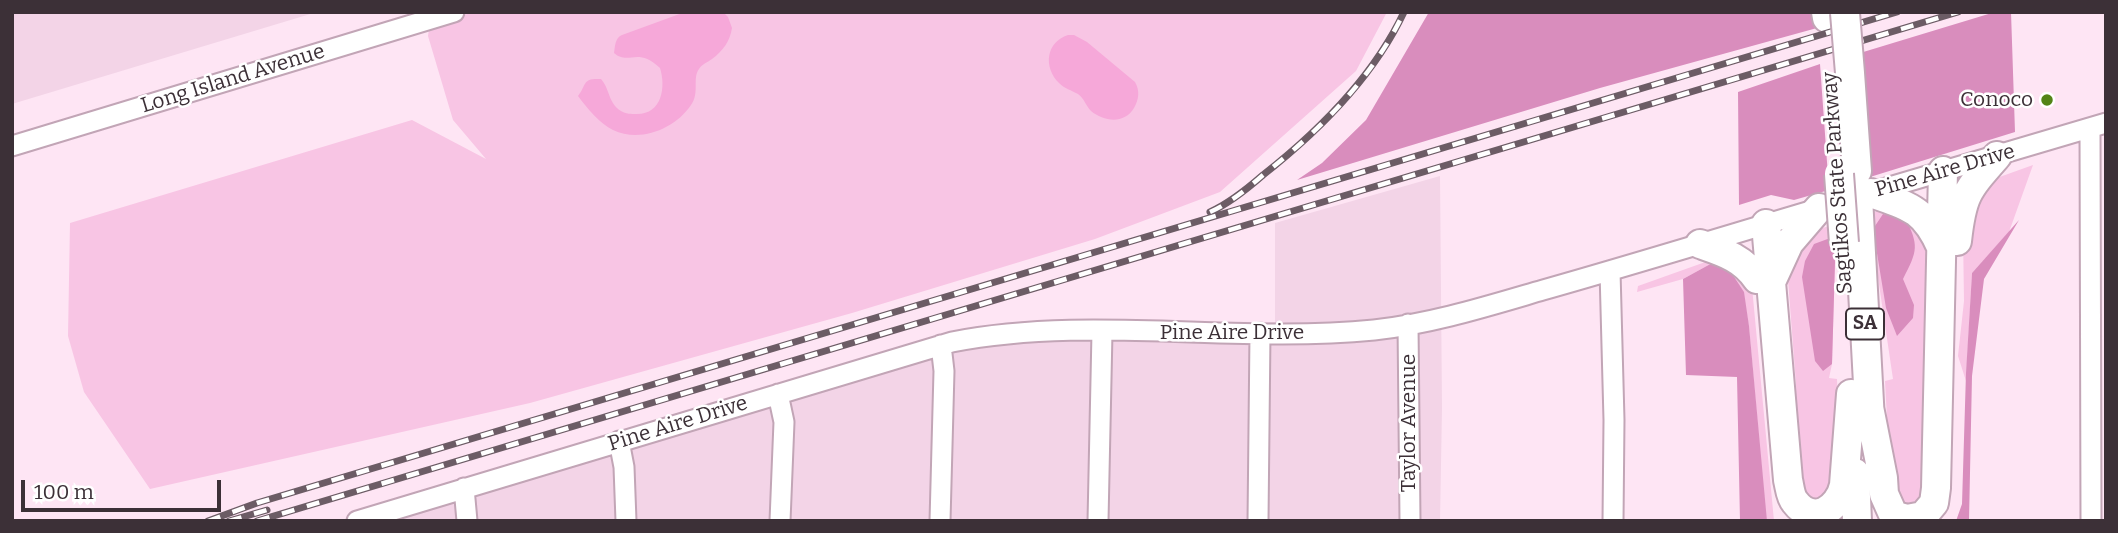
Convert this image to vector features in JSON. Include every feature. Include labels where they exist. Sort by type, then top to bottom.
[{"type":"highway","name":"Sagtikos State Parkway","points":[[1836,14],[1840,75],[1855,179],[1852,243],[1860,400],[1872,521]]},
{"type":"highway","points":[[1860,400],[1883,478],[1888,508],[1901,518],[1923,516],[1934,503],[1936,488],[1948,253],[1964,197],[1997,156]]},
{"type":"highway","points":[[1945,521],[1950,471],[1948,170]]},
{"type":"highway","points":[[1855,179],[1920,214],[1948,253]]},
{"type":"highway","points":[[1781,521],[1776,486],[1764,281],[1789,243],[1819,208]]},
{"type":"highway","points":[[1759,226],[1788,480],[1795,503],[1805,510],[1818,513],[1831,509],[1840,499],[1860,400]]},
{"type":"highway","points":[[1700,244],[1736,258],[1764,281]]},
{"type":"highway","name":"Sagtikos State Parkway","points":[[1857,521],[1860,400]]},
{"type":"street","name":"Long Island Avenue","points":[[12,146],[452,13]]},
{"type":"street","name":"Pine Aire Drive","points":[[357,521],[941,345],[976,337],[1101,332],[1339,333],[1385,329],[1485,306],[1819,208],[1855,179],[1948,170],[2098,126]]},
{"type":"street","points":[[2091,521],[2098,465],[2098,126]]},
{"type":"street","points":[[1610,271],[1614,420],[1613,521]]},
{"type":"street","name":"Taylor Avenue","points":[[1408,324],[1410,521]]},
{"type":"street","points":[[1098,521],[1101,332]]},
{"type":"street","points":[[1258,521],[1260,333]]},
{"type":"street","points":[[940,521],[944,370],[941,345]]},
{"type":"street","points":[[778,394],[784,422],[780,521]]},
{"type":"street","points":[[619,441],[624,467],[625,521]]},
{"type":"street","points":[[464,488],[467,521]]},
{"type":"shaded area","points":[[12,12],[317,12],[12,104]]},
{"type":"shaded area","points":[[474,12],[1387,12],[1356,71],[1220,192],[1095,239],[852,313],[530,403],[150,489],[84,392],[68,336],[70,223],[412,120],[486,159],[453,120],[428,36],[429,29],[440,22]]},
{"type":"shaded area","points":[[685,12],[723,12],[732,28],[723,49],[697,73],[695,96],[691,105],[676,121],[645,134],[623,134],[608,127],[578,96],[586,83],[601,79],[614,104],[623,112],[637,114],[652,109],[662,91],[660,68],[645,58],[619,56],[614,53],[616,42],[622,35]]},
{"type":"shaded area","points":[[1429,12],[1816,12],[1817,28],[1600,88],[1297,180],[1322,163],[1366,120]]},
{"type":"shaded area","points":[[1995,12],[2011,12],[2015,132],[1870,177],[1860,53]]},
{"type":"shaded area","points":[[1068,35],[1087,42],[1135,82],[1137,101],[1125,117],[1114,120],[1096,115],[1080,96],[1064,87],[1054,77],[1049,63],[1051,49],[1061,38]]},
{"type":"shaded area","points":[[1820,64],[1829,190],[1794,200],[1771,195],[1739,205],[1738,92]]},
{"type":"shaded area","points":[[2033,165],[2009,232],[1972,273],[1966,381],[1958,356],[1964,301],[1963,234],[1967,210],[1994,179]]},
{"type":"shaded area","points":[[1440,176],[1440,521],[357,521],[1022,321],[1275,322],[1275,223]]},
{"type":"shaded area","points":[[1878,211],[1904,216],[1933,246],[1930,494],[1918,514],[1891,496],[1885,381],[1893,379],[1876,264],[1873,221],[1832,234],[1835,262],[1832,364],[1829,378],[1837,379],[1841,484],[1819,507],[1797,489],[1796,384],[1787,267],[1816,230]]},
{"type":"shaded area","points":[[1883,214],[1905,217],[1915,248],[1903,279],[1914,305],[1913,318],[1897,336],[1886,308],[1873,229]]},
{"type":"shaded area","points":[[2019,220],[1984,279],[1972,376],[1969,521],[1956,521],[1962,504],[1972,273]]},
{"type":"shaded area","points":[[1833,237],[1835,262],[1832,364],[1823,371],[1815,361],[1802,277],[1805,261],[1814,244]]},
{"type":"shaded area","points":[[1711,260],[1728,263],[1752,287],[1774,521],[1767,521],[1766,518],[1749,327],[1743,291],[1731,272],[1714,262],[1683,279],[1637,292],[1638,286]]},
{"type":"shaded area","points":[[1714,262],[1731,272],[1744,292],[1767,521],[1740,521],[1737,377],[1686,375],[1683,279]]},
{"type":"railway","points":[[1210,212],[1244,190],[1284,158],[1343,102],[1377,59],[1404,12]]},
{"type":"railway","points":[[208,521],[257,503],[1897,12]]},
{"type":"railway","points":[[257,521],[1958,12]]},
{"type":"railway","points":[[229,521],[267,510]]},
{"type":"place","name":"Conoco","points":[[2047,100]]}]
